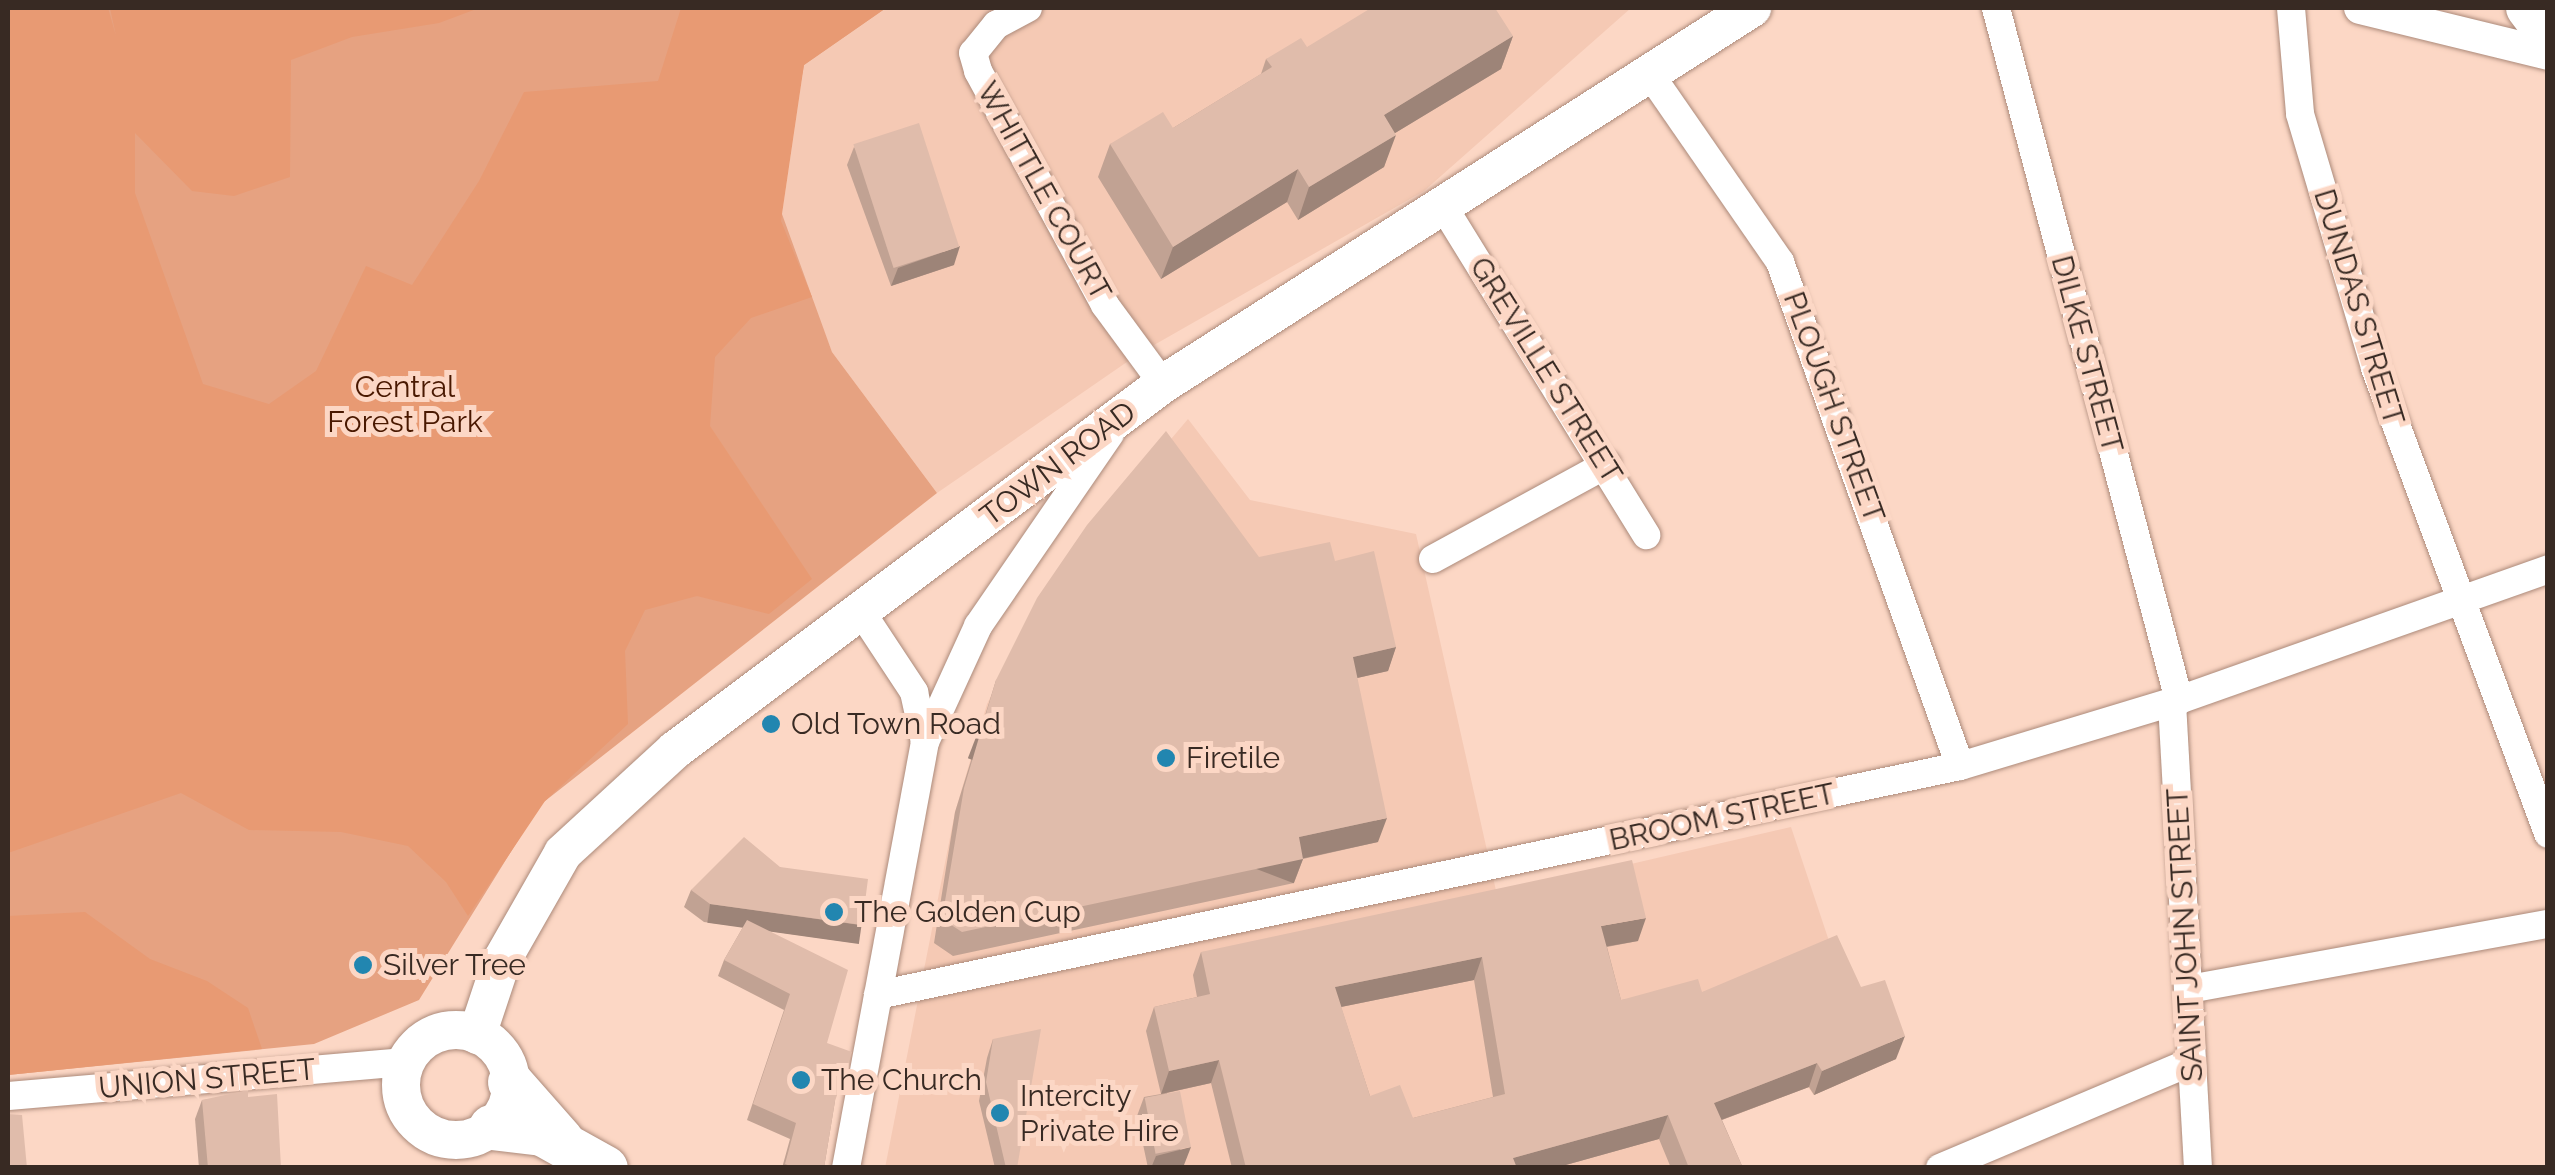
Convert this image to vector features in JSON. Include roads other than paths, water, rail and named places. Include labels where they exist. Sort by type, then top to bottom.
[{"type":"highway","points":[[510,1082],[537,1119],[589,1157]]},
{"type":"highway","points":[[471,1144],[542,1133],[589,1157]]},
{"type":"main road","name":"TOWN ROAD","points":[[477,1034],[502,960],[563,853],[675,750],[1163,384],[1652,77],[1752,8]]},
{"type":"main road","points":[[2526,8],[2548,36]]},
{"type":"main road","points":[[411,1116],[438,1136],[471,1144],[506,1107],[510,1082],[496,1048],[477,1034],[434,1034],[406,1062],[401,1090],[427,1168]]},
{"type":"street","name":"WHITTLE COURT","points":[[1028,8],[996,25],[973,53],[978,70],[1105,305],[1163,384]]},
{"type":"street","name":"DILKE STREET","points":[[1996,8],[2176,701]]},
{"type":"street","name":"DUNDAS STREET","points":[[2291,8],[2300,114],[2375,368],[2457,600],[2548,834]]},
{"type":"street","points":[[2360,8],[2548,54]]},
{"type":"street","name":"PLOUGH STREET","points":[[1652,77],[1780,262],[1960,766]]},
{"type":"street","name":"GREVILLE STREET","points":[[1443,206],[1607,464],[1646,536]]},
{"type":"street","points":[[846,1168],[926,742],[978,626],[1126,413]]},
{"type":"street","points":[[1433,559],[1607,464]]},
{"type":"street","name":"BROOM STREET","points":[[878,995],[1960,766],[2176,701],[2548,568]]},
{"type":"street","points":[[862,613],[914,692],[926,742]]},
{"type":"street","name":"SAINT JOHN STREET","points":[[2176,701],[2198,1168]]},
{"type":"street","points":[[2189,988],[2548,924]]},
{"type":"street","name":"UNION STREET","points":[[8,1096],[406,1062]]},
{"type":"street","points":[[1940,1168],[2191,1062]]},
{"type":"place","name":"Old Town Road","points":[[771,724]]},
{"type":"place","name":"Firetile","points":[[1166,758]]},
{"type":"place","name":"The Golden Cup","points":[[834,912]]},
{"type":"place","name":"Silver Tree","points":[[363,965]]},
{"type":"place","name":"The Church","points":[[801,1080]]},
{"type":"place","name":"Intercity Private Hire","points":[[1000,1113]]},
{"type":"park label","name":"Central Forest Park","points":[[405,404]]}]
